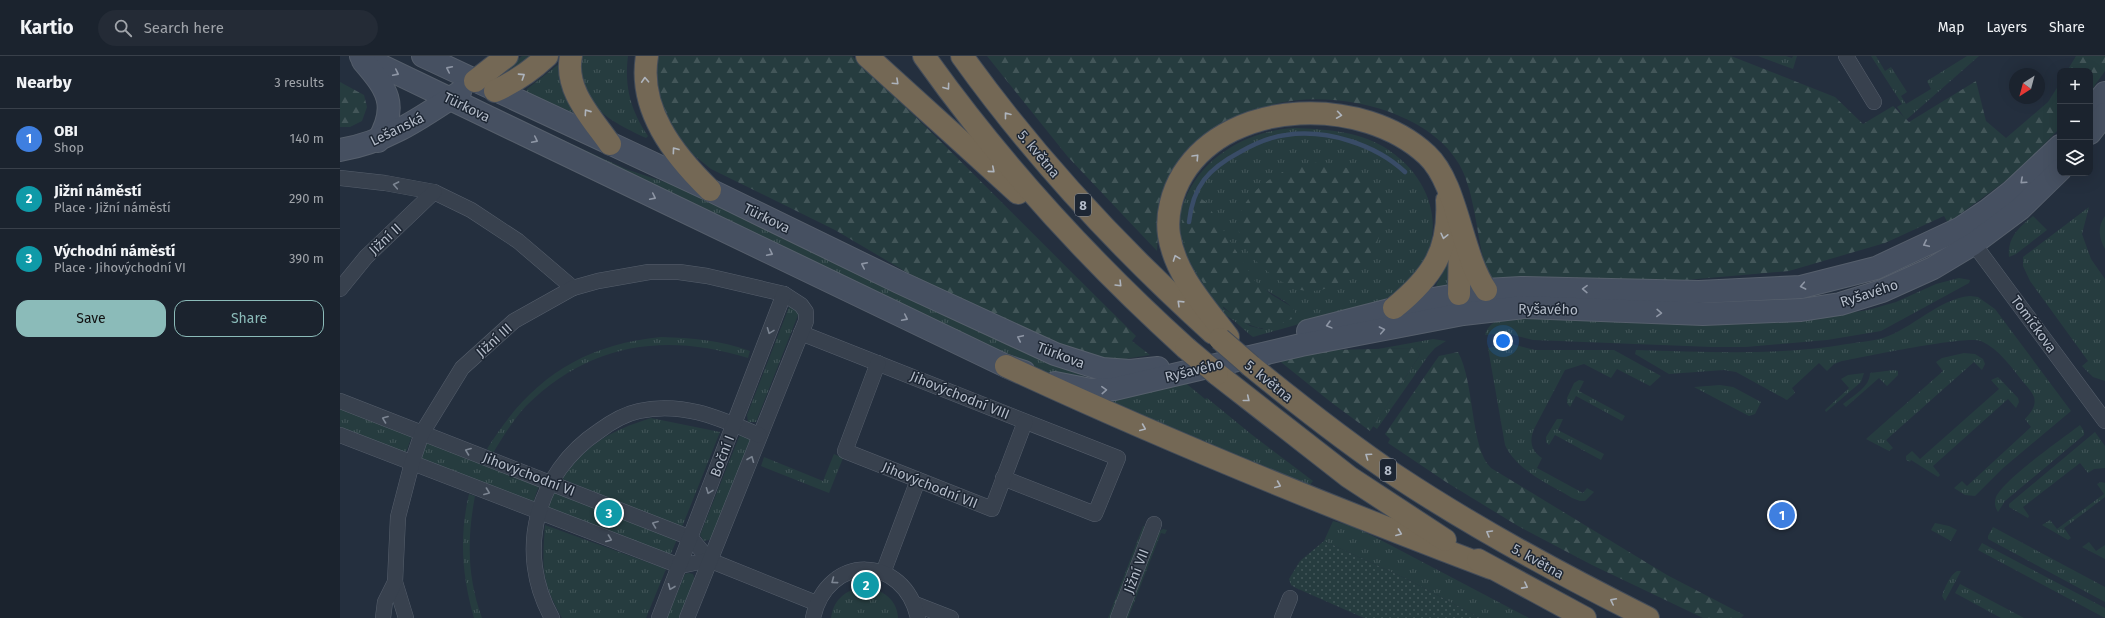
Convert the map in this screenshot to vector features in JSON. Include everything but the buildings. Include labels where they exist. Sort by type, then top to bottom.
[{"type":"highway","points":[[475,81],[507,56]]},
{"type":"highway","points":[[495,91],[509,85],[547,56]]},
{"type":"highway","points":[[571,56],[572,81],[575,93],[610,144]]},
{"type":"highway","points":[[647,56],[645,79],[652,111],[670,143],[691,170],[710,190]]},
{"type":"highway","points":[[867,56],[987,166],[1091,256]]},
{"type":"highway","name":"5. května","points":[[924,56],[1006,162],[1091,256],[1186,348],[1349,477],[1420,524],[1491,568],[1585,618]]},
{"type":"highway","name":"5. května","points":[[962,56],[1007,115],[1078,201],[1156,280],[1224,338],[1251,366],[1347,441],[1442,505],[1535,560],[1648,618]]},
{"type":"highway","points":[[1224,338],[1183,275],[1169,234],[1170,208],[1180,180],[1192,161],[1213,142],[1239,128],[1276,116],[1318,113],[1348,116],[1381,125],[1405,138],[1428,155],[1445,183],[1476,272],[1486,290]]},
{"type":"highway","points":[[1394,308],[1420,286],[1438,257],[1447,220],[1447,195],[1445,183]]},
{"type":"highway","points":[[1459,294],[1460,225]]},
{"type":"highway","points":[[1006,366],[1101,410],[1320,503],[1491,568]]},
{"type":"main road","name":"Türkova","points":[[360,56],[1006,366]]},
{"type":"main road","points":[[360,56],[382,84],[387,94],[389,117],[378,141]]},
{"type":"main road","name":"Türkova","points":[[423,56],[495,91],[710,190],[1026,342],[1076,362],[1115,370]]},
{"type":"main road","name":"Lešanská","points":[[340,150],[358,147],[378,141],[418,121],[475,81]]},
{"type":"main road","points":[[450,99],[495,91]]},
{"type":"main road","points":[[2093,107],[2105,93]]},
{"type":"main road","points":[[2093,129],[2105,114]]},
{"type":"main road","name":"Ryšavého","points":[[1006,366],[1069,387],[1091,390],[1114,389],[1301,345],[1463,314],[1511,308],[1703,314],[1801,310],[1840,304],[1882,291],[1933,268],[1967,236],[1988,210],[2011,192],[2057,149]]},
{"type":"main road","name":"Ryšavého","points":[[1115,370],[1141,370],[1163,367],[1394,308],[1459,294],[1486,290],[1521,288],[1698,292],[1802,287],[1876,268],[1967,236],[2020,209],[2057,173]]},
{"type":"main road","points":[[1486,290],[1502,305],[1511,308]]},
{"type":"street","points":[[1846,56],[1874,102]]},
{"type":"street","points":[[340,178],[385,183],[434,192],[471,210],[518,241],[573,288]]},
{"type":"street","name":"Jižní II","points":[[340,289],[366,257],[434,192]]},
{"type":"street","name":"Tomíčkova","points":[[1967,236],[2105,420]]},
{"type":"street","name":"Jižní III","points":[[383,618],[385,602],[395,582],[398,517],[412,463],[422,433],[462,368],[514,322],[573,288],[598,281],[650,272],[679,272],[733,280],[784,294],[801,304],[806,312],[806,321],[801,333]]},
{"type":"street","name":"Boční I","points":[[659,618],[784,294]]},
{"type":"street","name":"Boční I","points":[[687,618],[801,333]]},
{"type":"street","name":"Jihovýchodní VIII","points":[[801,333],[1118,458],[1095,514],[1003,478]]},
{"type":"street","name":"Jihovýchodní VII","points":[[878,363],[845,451],[992,509],[1003,478]]},
{"type":"street","name":"Jihovýchodní VI","points":[[340,401],[691,538],[709,560],[809,600]]},
{"type":"street","points":[[552,618],[538,587],[534,567],[533,545],[538,512],[550,483],[575,450],[589,437],[622,417],[639,411],[672,408],[688,409],[734,424],[760,435]]},
{"type":"street","points":[[1003,478],[1025,422]]},
{"type":"street","points":[[340,435],[680,566],[709,560]]},
{"type":"street","points":[[883,573],[918,480]]},
{"type":"street","name":"Jižní VII","points":[[1118,618],[1154,524]]},
{"type":"street","points":[[813,618],[809,600],[836,578],[851,572],[867,570],[883,573],[897,580],[907,590],[916,611],[951,618]]},
{"type":"street","points":[[395,582],[406,618]]},
{"type":"street","points":[[1282,618],[1290,598]]},
{"type":"green space","points":[[522,56],[530,56],[513,69],[496,77]]},
{"type":"green space","points":[[582,56],[628,56],[627,78],[630,98],[637,117],[648,136],[646,138],[608,117],[588,98],[583,86],[580,72]]},
{"type":"green space","points":[[655,56],[852,56],[1136,336],[1132,341],[1150,355],[1125,359],[1108,359],[1052,343],[918,279],[835,230],[711,169],[686,149],[659,108]]},
{"type":"green space","points":[[987,56],[1731,56],[1835,97],[1863,124],[1893,106],[1909,122],[1976,81],[1986,121],[2006,138],[2048,102],[2057,88],[2057,131],[2015,174],[1948,223],[1944,216],[1885,243],[1789,271],[1663,282],[1557,277],[1494,279],[1488,276],[1468,186],[1459,164],[1445,145],[1426,130],[1403,118],[1379,108],[1353,102],[1327,99],[1279,103],[1241,116],[1215,128],[1197,140],[1182,155],[1170,177],[1163,201],[1157,251],[1068,157]]},
{"type":"green space","points":[[1758,56],[1786,56],[1792,58],[1793,56],[1797,56],[1793,69]]},
{"type":"green space","points":[[1871,56],[1876,56],[1885,71],[1891,67],[1907,92],[1901,96],[1906,104],[1931,89],[1927,81],[1967,56],[1979,56],[1906,120],[1897,107],[1902,104]]},
{"type":"green space","points":[[2076,56],[2105,56],[2105,71],[2093,88],[2093,68],[2069,68]]},
{"type":"green space","points":[[560,63],[575,112],[574,113],[526,92],[527,89]]},
{"type":"green space","points":[[340,82],[364,95],[367,107],[362,121],[350,127],[340,127]]},
{"type":"green space","points":[[1294,128],[1340,132],[1363,137],[1384,147],[1404,162],[1419,180],[1428,199],[1433,220],[1431,241],[1424,260],[1411,279],[1387,298],[1368,305],[1253,337],[1236,322],[1216,308],[1204,293],[1194,276],[1180,245],[1177,225],[1184,202],[1192,186],[1202,172],[1214,160],[1228,149],[1243,141],[1259,134]],"holes":[[[1236,253],[1253,280],[1258,285],[1287,303],[1295,312],[1262,329],[1250,326],[1223,308]]]},
{"type":"green space","points":[[550,134],[626,169],[694,192],[1041,360],[1099,382],[1068,382],[1031,367],[702,207],[549,136]]},
{"type":"green space","points":[[1323,162],[1347,168],[1363,178],[1375,189],[1381,203],[1383,217],[1381,231],[1375,245],[1366,259],[1353,272],[1340,282],[1330,287],[1313,291],[1305,291],[1282,282],[1256,261],[1244,246],[1239,232],[1239,218],[1244,205],[1253,193],[1265,183],[1294,167]]},
{"type":"green space","points":[[1192,198],[1200,198],[1206,202],[1254,280],[1272,295],[1292,307],[1295,312],[1292,319],[1272,327],[1260,328],[1244,322],[1227,310],[1211,294],[1198,274],[1188,254],[1183,233],[1184,214]]},
{"type":"green space","points":[[2089,207],[2082,234],[2091,259],[2105,279],[2105,381],[2093,377],[2082,366],[2088,361],[2030,281],[2023,266],[2023,257]]},
{"type":"green space","points":[[2033,216],[2047,230],[2016,254],[2009,257],[2012,239],[2023,224]]},
{"type":"green space","points":[[2105,216],[2105,249],[2101,241],[2100,228],[2102,220]]},
{"type":"green space","points":[[1449,262],[1452,285],[1438,287],[1436,285]]},
{"type":"green space","points":[[1959,278],[1970,280],[1969,283],[1881,331],[1827,340],[1746,347],[1712,347],[1533,340],[1506,333],[1485,335],[1493,323],[1501,320],[1516,318],[1728,324],[1829,316],[1868,310],[1896,302],[1936,284]]},
{"type":"green space","points":[[1970,296],[1978,297],[1995,309],[2071,411],[2003,468],[1975,496],[1965,495],[1954,488],[1962,481],[1967,486],[2031,427],[2025,419],[2033,409],[2035,401],[2032,392],[2005,359],[1988,344],[1981,341],[1956,341],[1871,355],[1842,361],[1834,364],[1827,371],[1819,363],[1792,388],[1795,393],[1787,400],[1736,372],[1724,370],[1669,374],[1635,354],[1636,350],[1768,352],[1821,348],[1874,340],[1894,334],[1936,308],[1958,298]]},
{"type":"green space","points":[[793,305],[800,310],[756,422],[748,422],[747,415],[789,307]]},
{"type":"green space","points":[[661,337],[706,340],[728,344],[750,351],[748,358],[717,350],[687,346],[658,345],[630,349],[602,356],[576,368],[550,385],[521,411],[493,453],[487,449],[503,425],[521,404],[539,386],[559,370],[581,358],[606,348],[632,341]]},
{"type":"green space","points":[[1433,339],[1446,341],[1435,348],[1428,356],[1377,429],[1373,426],[1420,355],[1416,348],[1378,349]]},
{"type":"green space","points":[[1512,344],[1535,350],[1614,350],[1661,376],[1650,386],[1617,369],[1611,378],[1584,364],[1565,370],[1532,433],[1531,442],[1535,452],[1542,458],[1537,468],[1583,493],[1587,488],[1594,492],[1585,501],[1572,498],[1525,470],[1510,454],[1505,445],[1488,348]]},
{"type":"green space","points":[[1416,348],[1420,355],[1370,431],[1277,359],[1332,350]]},
{"type":"green space","points":[[1458,352],[1467,380],[1479,446],[1484,459],[1491,468],[1667,575],[1744,615],[1741,618],[1703,618],[1592,565],[1518,526],[1446,482],[1388,443],[1390,439],[1385,434],[1439,356]]},
{"type":"green space","points":[[1964,353],[1975,354],[1983,359],[1985,364],[1982,370],[1974,362],[1886,440],[1893,448],[1889,451],[1866,439],[1943,371],[1936,362],[1942,358]]},
{"type":"green space","points":[[1894,370],[1898,371],[1898,375],[1887,386],[1879,378],[1846,407],[1843,404],[1864,387],[1870,373]]},
{"type":"green space","points":[[1864,373],[1861,382],[1826,412],[1825,410],[1849,388],[1841,379],[1848,375]]},
{"type":"green space","points":[[1998,377],[2018,398],[2019,402],[2016,408],[2008,399],[1933,466],[1940,475],[1938,477],[1911,460],[1910,462],[1906,460],[1906,456],[1912,451],[1920,459],[1999,389],[1991,380]]},
{"type":"green space","points":[[1182,380],[1313,481],[1308,487],[1142,419],[1101,397]]},
{"type":"green space","points":[[1579,380],[1584,381],[1579,391],[1625,416],[1622,421],[1576,396],[1570,407],[1567,403],[1567,398],[1574,383]]},
{"type":"green space","points":[[1720,385],[1733,387],[1761,402],[1755,414],[1749,416],[1694,387]]},
{"type":"green space","points":[[340,406],[412,435],[407,450],[402,456],[340,431]]},
{"type":"green space","points":[[651,418],[720,432],[682,527],[562,479],[581,456],[601,440],[623,428]]},
{"type":"green space","points":[[1557,419],[1563,419],[1558,430],[1604,454],[1601,460],[1555,435],[1549,445],[1546,442],[1546,437]]},
{"type":"green space","points":[[2080,425],[2084,431],[2084,435],[2005,501],[1998,512],[1995,501],[2001,489],[2021,470]]},
{"type":"green space","points":[[2095,432],[2105,446],[2105,468],[2094,469],[2088,473],[2080,463],[2023,507],[2029,516],[2028,518],[2009,507],[2009,504]]},
{"type":"green space","points":[[744,434],[750,440],[712,539],[704,541],[700,535],[739,437]]},
{"type":"green space","points":[[429,441],[540,483],[532,505],[421,463],[424,442]]},
{"type":"green space","points":[[834,454],[843,458],[829,493],[761,466],[764,457],[823,481]]},
{"type":"green space","points":[[2101,482],[2105,483],[2105,497],[2064,528],[2071,538],[2068,540],[2042,525],[2050,520],[2057,529],[2104,494],[2097,484]]},
{"type":"green space","points":[[554,492],[678,537],[669,558],[548,507]]},
{"type":"green space","points":[[469,494],[475,496],[472,512],[470,542],[471,572],[473,588],[482,618],[474,618],[467,587],[463,556],[464,526]]},
{"type":"green space","points":[[1333,521],[1352,526],[1375,537],[1529,618],[1480,618],[1409,580],[1324,541]]},
{"type":"green space","points":[[1935,523],[1949,526],[1957,530],[1951,541],[1931,530]]},
{"type":"green space","points":[[545,525],[666,569],[646,618],[562,618],[550,594],[544,573],[543,552]]},
{"type":"green space","points":[[1143,526],[1146,527],[1111,618],[1108,618]]},
{"type":"green space","points":[[1993,527],[2105,587],[2105,602],[1988,539]]},
{"type":"green space","points":[[1163,529],[1167,530],[1165,534],[1161,533],[1128,618],[1125,618],[1158,532]]},
{"type":"green space","points":[[1324,541],[1409,580],[1480,618],[1364,618],[1291,585],[1289,579],[1300,561]]},
{"type":"green space","points":[[2089,542],[2096,551],[2105,545],[2105,559],[2082,547]]},
{"type":"green space","points":[[1982,543],[2105,608],[2105,618],[1978,550]]},
{"type":"green space","points":[[1961,571],[1945,601],[1942,596],[1944,590],[1954,573]]},
{"type":"green space","points":[[685,574],[693,574],[695,580],[680,618],[667,618]]},
{"type":"green space","points":[[1960,584],[2024,618],[2001,618],[1955,593]]},
{"type":"green space","points":[[861,587],[874,589],[891,599],[897,611],[898,618],[831,618],[834,607],[840,598],[849,591]]},
{"type":"waterway","points":[[1189,222],[1194,198],[1198,189],[1211,172],[1229,158],[1245,149],[1274,137],[1317,134],[1349,141],[1365,146],[1393,162],[1405,172]]},
{"type":"place","name":"Východní náměstí","points":[[609,513]]},
{"type":"place","name":"OBI","points":[[1782,515]]},
{"type":"place","name":"Jižní náměstí","points":[[866,585]]}]
